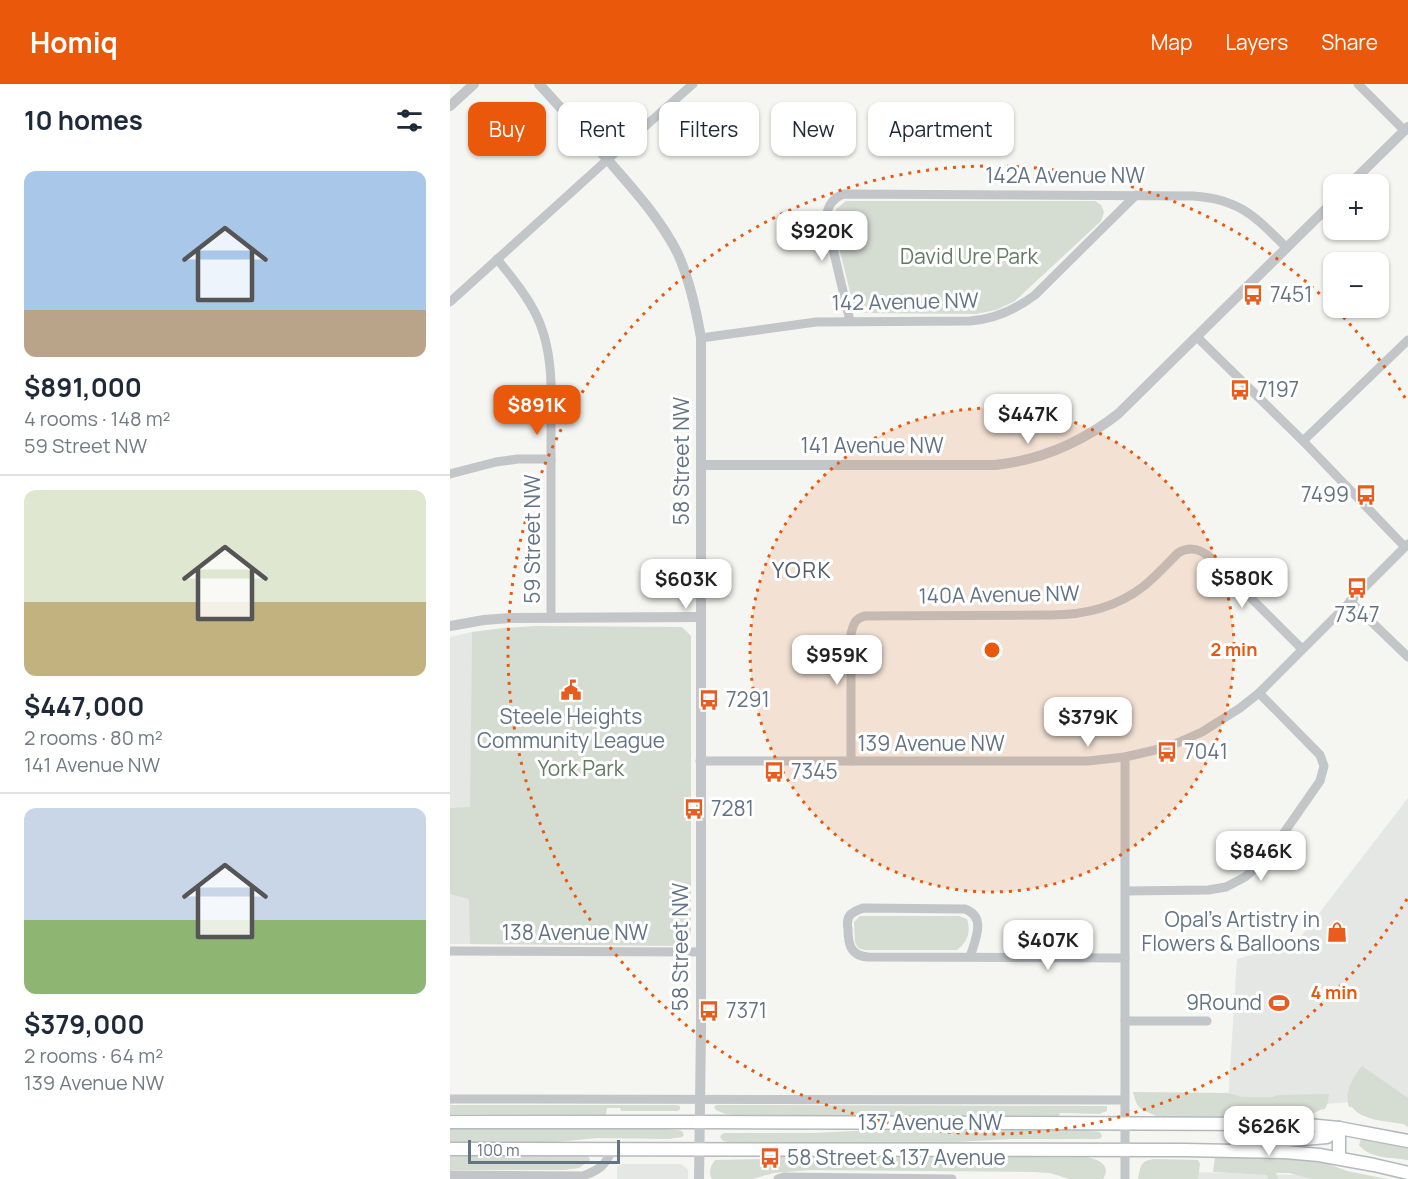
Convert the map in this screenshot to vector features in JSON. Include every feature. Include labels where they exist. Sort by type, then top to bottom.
[{"type":"main road","name":"137 Avenue NW","points":[[450,1122],[1298,1124],[1339,1128],[1408,1141]]},
{"type":"main road","points":[[1185,1150],[1327,1137],[1339,1128]]},
{"type":"main road","points":[[1338,1158],[1339,1128]]},
{"type":"main road","name":"137 Avenue NW","points":[[450,1149],[1285,1152],[1338,1158],[1408,1173]]},
{"type":"street","points":[[450,106],[474,84]]},
{"type":"street","name":"58 Street NW","points":[[539,84],[647,205],[671,241],[691,289],[701,338],[699,1179]]},
{"type":"street","points":[[450,302],[693,84]]},
{"type":"street","points":[[1358,84],[1406,129],[1360,174]]},
{"type":"street","name":"142A Avenue NW","points":[[850,321],[827,226],[826,213],[836,198],[849,194],[1194,196],[1220,200],[1240,208],[1287,248]]},
{"type":"street","name":"142 Avenue NW","points":[[701,338],[805,322],[970,321],[990,318],[1013,310],[1035,295],[1136,195]]},
{"type":"street","name":"141 Avenue NW","points":[[702,465],[981,465],[1022,462],[1059,450],[1083,439],[1106,424],[1127,406],[1323,212]]},
{"type":"street","name":"59 Street NW","points":[[497,260],[529,300],[540,322],[548,349],[551,373],[551,618]]},
{"type":"street","points":[[1197,337],[1407,546]]},
{"type":"street","points":[[1303,441],[1408,340]]},
{"type":"street","points":[[450,474],[496,462],[551,459]]},
{"type":"street","name":"139 Avenue NW","points":[[700,761],[1072,762],[1106,760],[1168,747],[1202,732],[1259,693],[1407,546]]},
{"type":"street","name":"140A Avenue NW","points":[[851,761],[851,634],[856,620],[860,617],[869,615],[1079,614],[1106,606],[1128,596],[1144,585],[1178,553],[1195,549],[1212,559],[1302,650]]},
{"type":"street","points":[[1350,602],[1408,657]]},
{"type":"street","points":[[450,626],[504,618],[701,617]]},
{"type":"street","points":[[1126,891],[1208,890],[1245,878],[1270,853],[1320,781],[1324,766],[1323,760],[1259,693]]},
{"type":"street","points":[[1125,757],[1125,1179]]},
{"type":"street","points":[[970,957],[978,924],[974,914],[964,909],[863,908],[850,915],[848,920],[849,946],[853,952],[862,956],[970,957],[1125,958]]},
{"type":"street","name":"138 Avenue NW","points":[[450,951],[700,952]]},
{"type":"street","points":[[1125,1021],[1207,1022]]},
{"type":"street","name":"137 Avenue NW","points":[[450,1099],[1124,1100]]},
{"type":"street","points":[[450,1175],[583,1176],[602,1166],[612,1150]]},
{"type":"street","points":[[778,1179],[784,1177],[952,1179]]},
{"type":"shaded area","points":[[472,632],[470,944],[450,944],[450,637]]},
{"type":"shaded area","points":[[1408,798],[1408,1116],[1364,1101],[1326,1104],[1228,1102],[1237,959],[1296,943]]},
{"type":"shaded area","points":[[622,1164],[681,1164],[688,1170],[688,1179],[617,1179],[617,1167]]},
{"type":"shaded area","points":[[1146,1171],[1297,1175],[1314,1179],[1145,1179]]},
{"type":"green space","name":"David Ure Park","points":[[846,201],[1095,201],[1101,205],[1104,212],[1101,221],[1015,301],[996,310],[976,314],[863,313],[857,312],[854,308],[833,223],[836,209]]},
{"type":"green space","name":"York Park","points":[[537,626],[682,627],[691,636],[691,937],[681,946],[470,944],[469,899],[450,894],[450,808],[470,807],[472,632]]},
{"type":"green space","points":[[860,916],[959,916],[967,919],[969,928],[966,940],[957,950],[864,950],[858,948],[855,942],[854,922]]},
{"type":"green space","points":[[1362,1066],[1408,1098],[1408,1127],[1403,1124],[1368,1118],[1349,1107],[1349,1090]]},
{"type":"green space","points":[[1133,1092],[1228,1093],[1242,1097],[1329,1094],[1325,1109],[1306,1114],[1306,1118],[1158,1117],[1139,1107]]},
{"type":"green space","points":[[450,1105],[677,1105],[680,1109],[678,1111],[621,1111],[620,1108],[607,1108],[606,1115],[450,1114]]},
{"type":"green space","points":[[716,1105],[1107,1106],[1107,1111],[1099,1114],[1060,1113],[1059,1116],[733,1115],[716,1110],[714,1107]]},
{"type":"green space","points":[[450,1128],[646,1128],[678,1130],[684,1135],[669,1139],[597,1138],[546,1143],[450,1143]]},
{"type":"green space","points":[[897,1129],[1077,1129],[1100,1132],[1102,1136],[1097,1139],[1010,1139],[939,1143],[735,1143],[723,1141],[720,1137],[725,1133],[813,1133]]},
{"type":"green space","points":[[1366,1138],[1408,1147],[1408,1160],[1381,1157],[1369,1153],[1359,1145],[1361,1139]]},
{"type":"green space","points":[[450,1155],[586,1156],[590,1160],[579,1168],[565,1170],[450,1170]]},
{"type":"green space","points":[[771,1156],[1086,1157],[1099,1161],[1106,1170],[1103,1179],[1069,1179],[1050,1173],[1033,1172],[810,1170],[774,1173],[752,1179],[712,1179],[710,1174],[715,1160],[770,1159]]},
{"type":"green space","points":[[1215,1157],[1299,1159],[1323,1162],[1347,1171],[1387,1179],[1312,1179],[1289,1173],[1276,1173],[1278,1179],[1268,1179],[1267,1175],[1213,1172]]},
{"type":"green space","points":[[1154,1159],[1198,1160],[1200,1164],[1198,1179],[1138,1179],[1143,1163]]},
{"type":"place","name":"7451","points":[[1253,295]]},
{"type":"place","name":"7197","points":[[1240,390]]},
{"type":"place","name":"7499","points":[[1366,495]]},
{"type":"place","name":"7347","points":[[1357,588]]},
{"type":"place","name":"Steele Heights Community League","points":[[571,690]]},
{"type":"place","name":"7291","points":[[709,700]]},
{"type":"place","name":"7041","points":[[1167,752]]},
{"type":"place","name":"7345","points":[[774,772]]},
{"type":"place","name":"7281","points":[[694,809]]},
{"type":"place","name":"Opal's Artistry in Flowers & Balloons","points":[[1337,932]]},
{"type":"place","name":"9Round","points":[[1279,1003]]},
{"type":"place","name":"7371","points":[[709,1011]]},
{"type":"place","name":"58 Street & 137 Avenue","points":[[770,1158]]},
{"type":"district","name":"YORK","points":[[802,570]]}]
